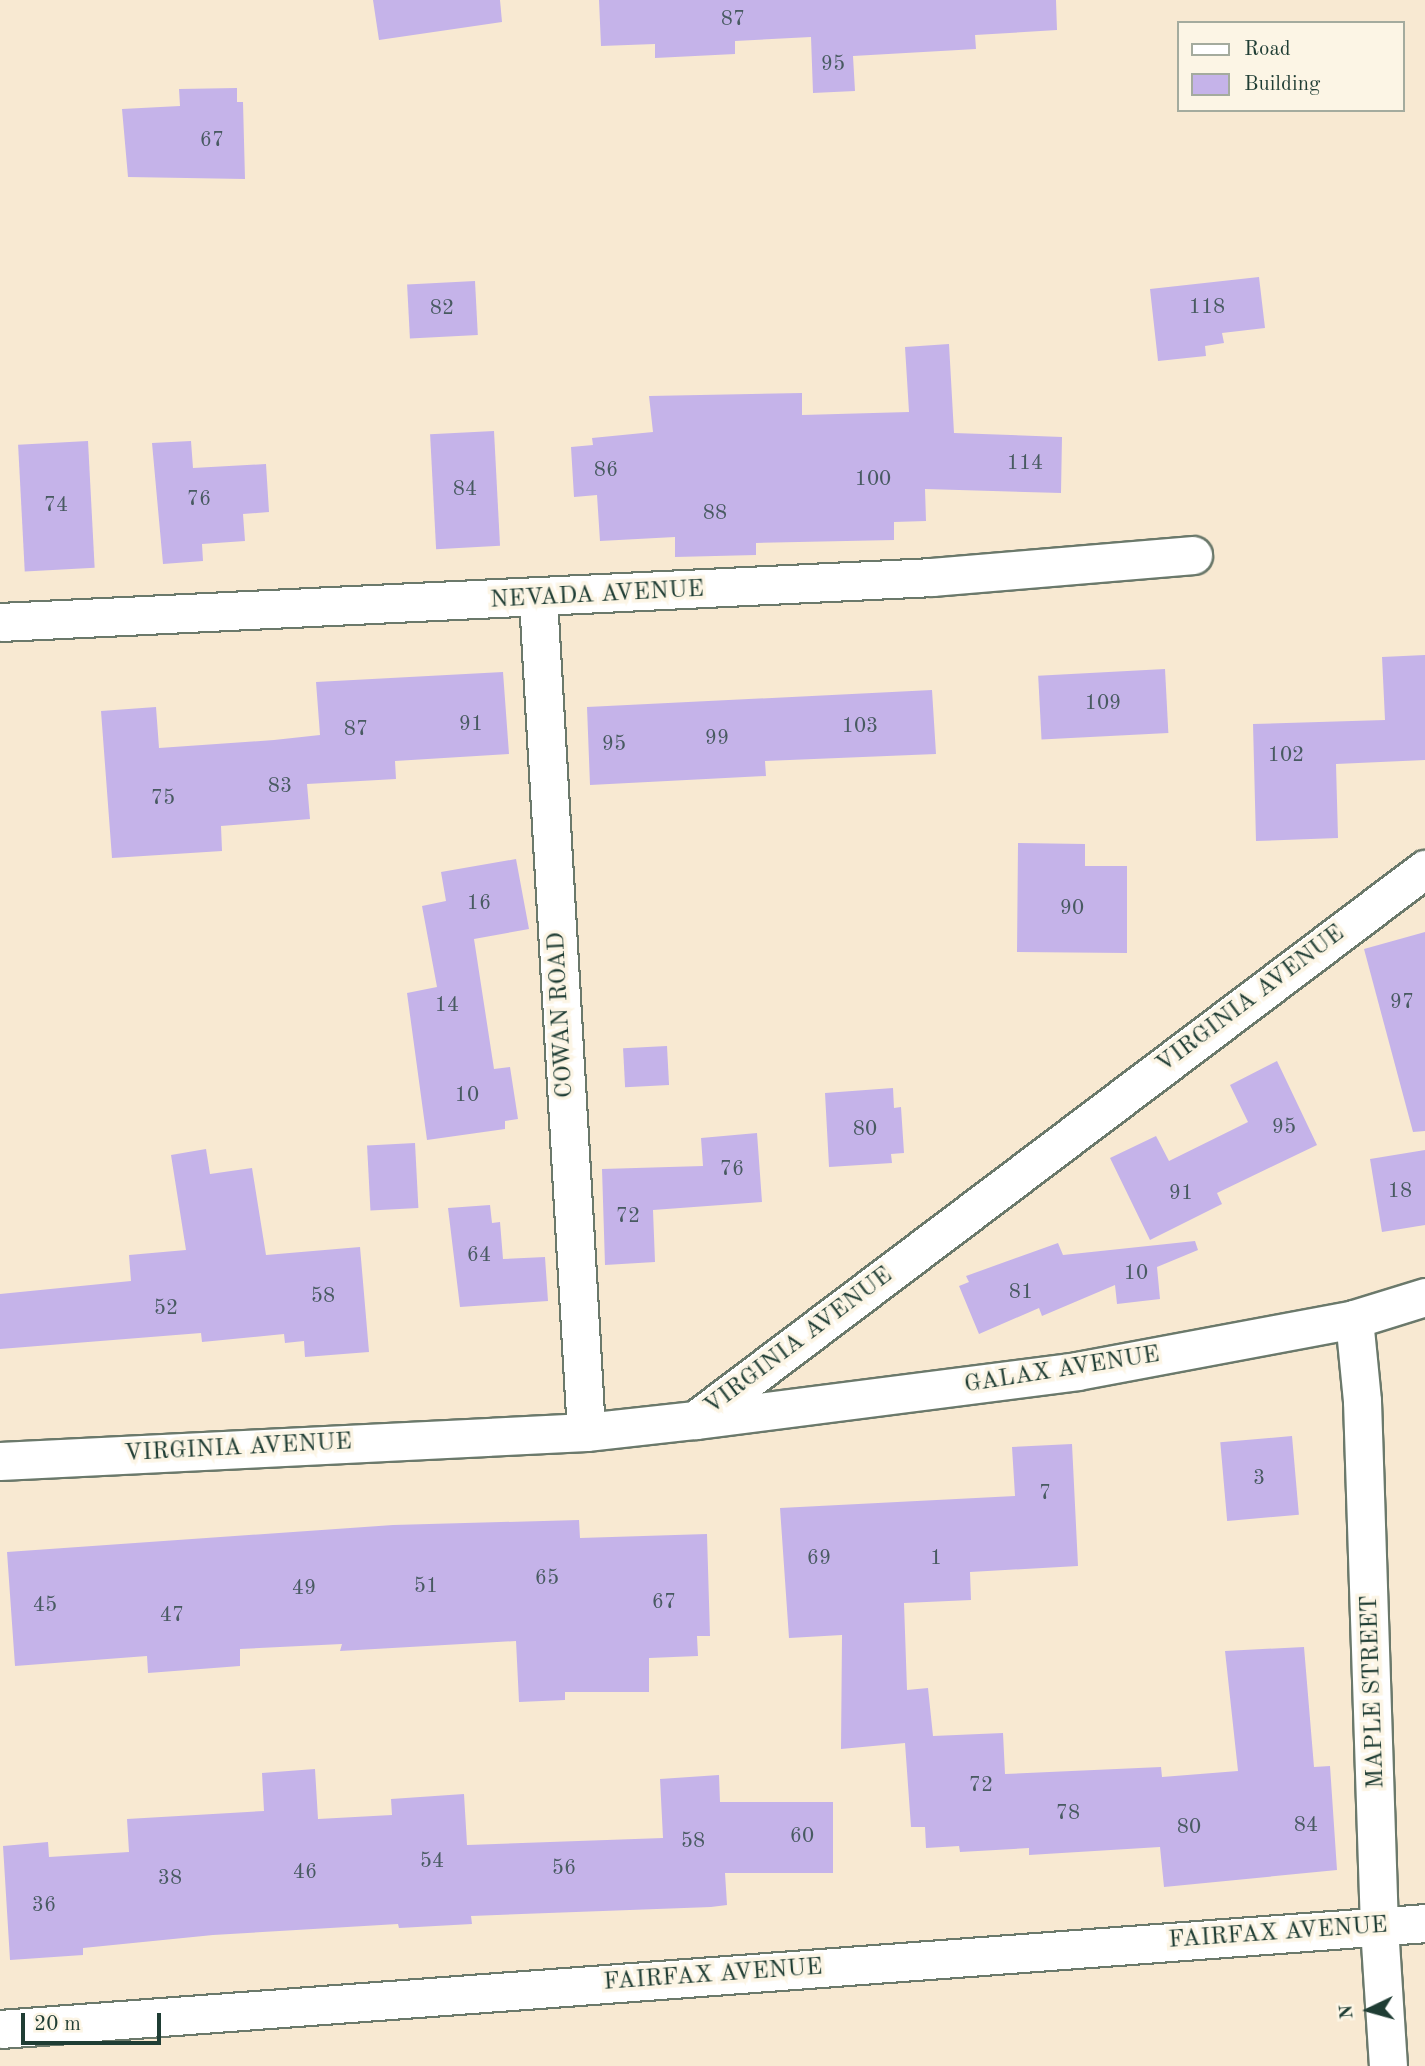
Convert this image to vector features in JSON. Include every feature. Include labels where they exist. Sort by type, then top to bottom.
[{"type":"street","name":"NEVADA AVENUE","points":[[0,622],[538,599],[932,577],[1193,555]]},
{"type":"street","name":"COWAN ROAD","points":[[538,599],[586,1432]]},
{"type":"street","name":"VIRGINIA AVENUE","points":[[0,1461],[586,1432],[695,1420],[1425,870]]},
{"type":"street","name":"GALAX AVENUE","points":[[695,1420],[1077,1371],[1354,1319],[1425,1297]]},
{"type":"street","name":"MAPLE STREET","points":[[1354,1319],[1369,1562],[1379,1927],[1388,2066]]},
{"type":"street","name":"FAIRFAX AVENUE","points":[[0,2029],[1425,1923]]},
{"type":"building","points":[[373,0],[500,0],[502,22],[379,40]]},
{"type":"building","points":[[599,0],[1056,0],[1057,30],[975,35],[976,49],[853,56],[855,91],[813,93],[811,37],[735,41],[735,54],[655,58],[655,44],[601,46]]},
{"type":"building","points":[[237,88],[237,102],[243,102],[245,179],[128,177],[122,109],[180,106],[179,89]]},
{"type":"building","points":[[1259,277],[1265,328],[1222,333],[1224,343],[1205,346],[1206,356],[1158,361],[1150,289]]},
{"type":"building","points":[[475,281],[478,335],[410,338],[407,285]]},
{"type":"building","points":[[949,344],[954,433],[1062,437],[1061,493],[925,489],[926,521],[894,522],[894,540],[756,543],[756,555],[675,557],[675,537],[600,541],[597,495],[574,497],[571,447],[593,445],[592,438],[653,432],[649,396],[802,393],[802,415],[909,412],[905,347]]},
{"type":"building","points":[[494,431],[500,546],[436,549],[430,434]]},
{"type":"building","points":[[88,441],[95,568],[25,571],[18,445]]},
{"type":"building","points":[[191,441],[193,468],[266,464],[269,512],[243,514],[245,541],[202,544],[203,561],[163,564],[152,443]]},
{"type":"building","points":[[1425,655],[1425,760],[1336,764],[1338,838],[1256,841],[1253,724],[1385,720],[1382,657]]},
{"type":"building","points":[[1165,669],[1168,733],[1042,740],[1038,676]]},
{"type":"building","points":[[503,672],[509,754],[395,761],[396,779],[307,784],[310,819],[221,826],[222,851],[112,858],[101,711],[156,707],[159,748],[274,740],[320,735],[316,682]]},
{"type":"building","points":[[932,690],[936,754],[765,761],[766,776],[590,785],[587,707]]},
{"type":"building","points":[[1018,843],[1085,844],[1085,866],[1127,866],[1127,953],[1017,952]]},
{"type":"building","points":[[516,859],[529,929],[474,939],[494,1069],[510,1067],[518,1119],[505,1121],[505,1129],[427,1140],[407,993],[437,987],[422,906],[446,901],[441,872]]},
{"type":"building","points":[[1425,932],[1425,1131],[1413,1132],[1364,949]]},
{"type":"building","points":[[667,1046],[669,1085],[625,1087],[623,1048]]},
{"type":"building","points":[[1277,1061],[1317,1145],[1217,1193],[1222,1204],[1150,1240],[1110,1158],[1156,1136],[1169,1161],[1248,1122],[1230,1085]]},
{"type":"building","points":[[893,1088],[894,1108],[901,1107],[904,1153],[891,1154],[892,1163],[829,1167],[825,1093]]},
{"type":"building","points":[[757,1133],[762,1202],[653,1210],[655,1262],[605,1265],[602,1169],[703,1166],[701,1138]]},
{"type":"building","points":[[415,1143],[418,1208],[370,1210],[367,1146]]},
{"type":"building","points":[[206,1149],[210,1174],[252,1168],[266,1255],[360,1247],[369,1352],[305,1357],[304,1341],[285,1343],[284,1334],[202,1342],[201,1333],[0,1349],[0,1294],[131,1281],[129,1255],[186,1250],[171,1155]]},
{"type":"building","points":[[1425,1150],[1425,1225],[1382,1232],[1370,1159]]},
{"type":"building","points":[[490,1205],[492,1223],[500,1222],[503,1259],[545,1257],[548,1301],[460,1307],[448,1208]]},
{"type":"building","points":[[1195,1241],[1198,1250],[1157,1267],[1160,1299],[1117,1304],[1115,1285],[1042,1316],[1039,1308],[979,1334],[959,1286],[969,1282],[966,1276],[1058,1243],[1063,1255]]},
{"type":"building","points":[[1292,1436],[1299,1515],[1227,1521],[1220,1442]]},
{"type":"building","points":[[1072,1444],[1078,1566],[970,1572],[971,1600],[904,1603],[907,1690],[928,1688],[933,1736],[1003,1733],[1005,1774],[1161,1767],[1162,1777],[1238,1771],[1225,1651],[1304,1647],[1314,1767],[1330,1766],[1337,1870],[1164,1887],[1160,1847],[1029,1855],[1029,1848],[960,1852],[959,1846],[926,1848],[925,1827],[911,1827],[905,1743],[841,1749],[842,1635],[789,1638],[780,1508],[1015,1496],[1012,1447]]},
{"type":"building","points":[[579,1520],[580,1538],[707,1534],[710,1636],[697,1636],[698,1656],[649,1658],[649,1692],[565,1692],[565,1700],[519,1702],[516,1641],[340,1651],[342,1644],[240,1649],[240,1666],[148,1673],[147,1656],[15,1666],[7,1552],[393,1525]]},
{"type":"building","points":[[315,1769],[318,1819],[392,1815],[391,1799],[464,1794],[467,1845],[663,1838],[660,1779],[719,1775],[720,1802],[833,1802],[833,1873],[725,1873],[727,1905],[711,1907],[471,1916],[472,1924],[399,1928],[398,1924],[213,1935],[83,1948],[83,1955],[10,1960],[3,1846],[48,1842],[49,1857],[129,1852],[127,1819],[264,1811],[262,1773]]}]
